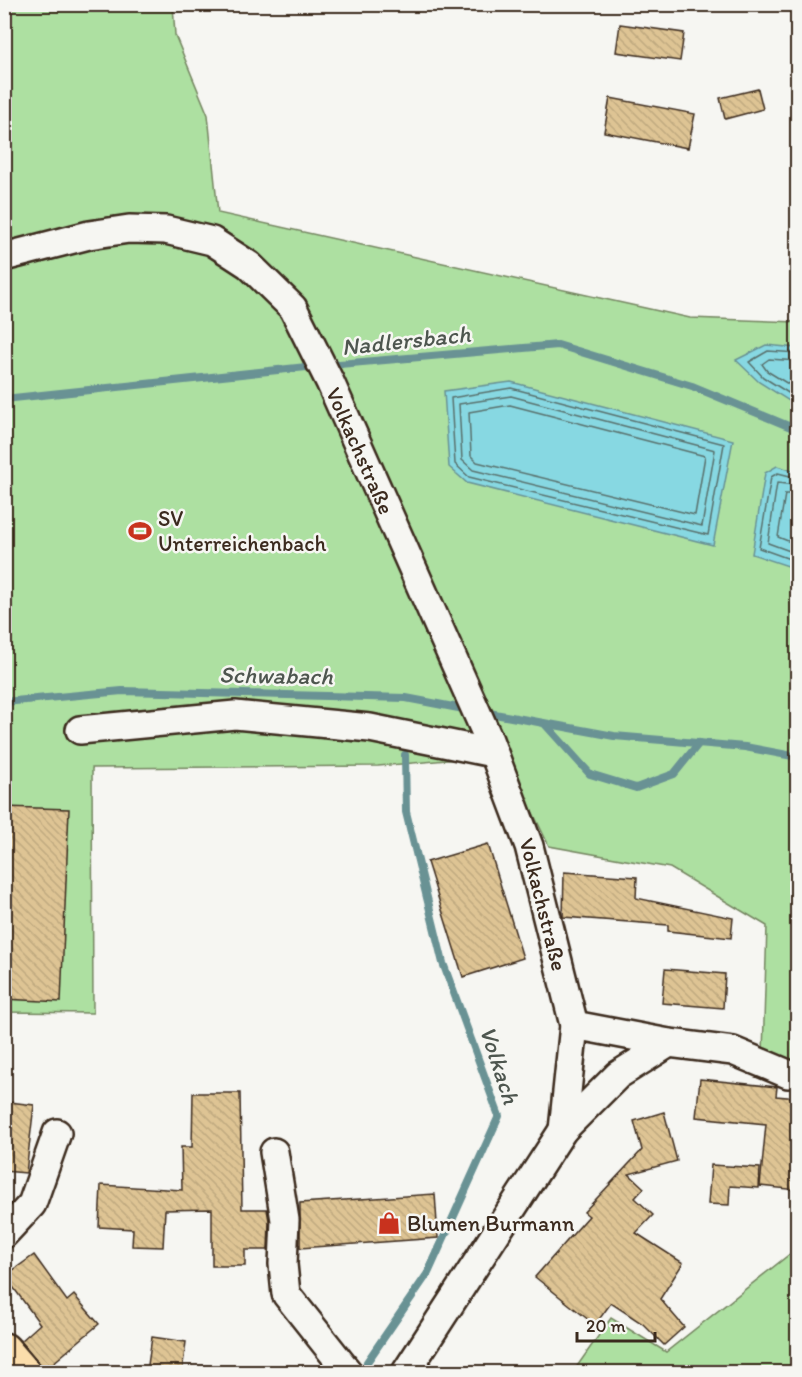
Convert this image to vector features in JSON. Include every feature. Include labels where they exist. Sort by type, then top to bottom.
[{"type":"main road","points":[[4,1350],[23,1372]]},
{"type":"street","name":"Volkachstraße","points":[[4,257],[89,235],[129,230],[166,230],[212,240],[249,265],[293,308],[330,382],[491,746],[529,846],[574,1025],[563,1130]]},
{"type":"street","points":[[80,730],[235,715],[370,728],[491,746]]},
{"type":"street","points":[[574,1025],[669,1043],[733,1051],[788,1074]]},
{"type":"street","name":"Volkachstraße","points":[[406,1372],[563,1130],[618,1075],[669,1043]]},
{"type":"street","points":[[4,1234],[32,1204],[57,1133]]},
{"type":"street","points":[[274,1152],[285,1221],[282,1264],[286,1293],[348,1372]]},
{"type":"green space","points":[[5,5],[173,5],[175,35],[208,115],[218,213],[690,318],[797,322],[797,1071],[763,1053],[767,926],[670,868],[549,846],[505,755],[378,766],[92,768],[93,1013],[5,1012]]},
{"type":"green space","points":[[797,1243],[797,1372],[573,1372],[611,1318],[666,1352],[796,1249]]},
{"type":"water","points":[[766,345],[797,348],[797,406],[759,382],[736,360]]},
{"type":"water","points":[[511,382],[733,440],[713,545],[467,483],[449,467],[444,391]]},
{"type":"water","points":[[777,466],[797,472],[797,569],[752,554],[765,473]]},
{"type":"building","points":[[620,24],[684,33],[680,61],[616,52]]},
{"type":"building","points":[[758,89],[763,109],[725,119],[720,98]]},
{"type":"building","points":[[610,98],[695,114],[688,148],[604,132]]},
{"type":"building","points":[[4,807],[69,809],[61,1002],[4,999]]},
{"type":"building","points":[[488,844],[523,958],[463,977],[427,862]]},
{"type":"building","points":[[564,872],[637,877],[636,898],[733,918],[731,938],[668,931],[668,925],[563,917]]},
{"type":"building","points":[[665,969],[725,974],[723,1008],[662,1003]]},
{"type":"building","points":[[700,1079],[777,1087],[776,1096],[798,1098],[798,1190],[760,1186],[766,1124],[696,1117]]},
{"type":"building","points":[[193,1093],[240,1093],[242,1209],[267,1209],[269,1221],[268,1250],[245,1250],[245,1266],[212,1266],[212,1209],[165,1210],[163,1247],[132,1246],[133,1229],[99,1227],[101,1185],[182,1190],[181,1147],[192,1147]]},
{"type":"building","points":[[9,1102],[34,1105],[26,1173],[4,1171],[4,1118],[8,1119]]},
{"type":"building","points":[[664,1112],[677,1161],[629,1174],[644,1188],[635,1198],[653,1215],[636,1233],[683,1263],[660,1299],[684,1327],[664,1345],[643,1324],[611,1303],[595,1325],[535,1277],[589,1216],[584,1212],[642,1150],[634,1121]]},
{"type":"building","points":[[711,1165],[760,1168],[759,1188],[730,1186],[729,1205],[708,1204]]},
{"type":"building","points":[[435,1194],[438,1238],[300,1248],[300,1203]]},
{"type":"building","points":[[34,1255],[67,1301],[74,1295],[99,1324],[45,1370],[21,1341],[40,1324],[5,1276]]},
{"type":"building","points":[[152,1337],[186,1342],[182,1372],[147,1372]]},
{"type":"waterway","name":"Nadlersbach","points":[[328,365],[558,345],[692,386],[798,430]]},
{"type":"waterway","name":"Nadlersbach","points":[[4,399],[316,366]]},
{"type":"waterway","name":"Schwabach","points":[[4,702],[122,691],[406,698],[469,710]]},
{"type":"waterway","name":"Schwabach","points":[[484,712],[614,736],[745,747],[798,757]]},
{"type":"waterway","name":"Schwabach","points":[[545,724],[590,774],[636,788],[674,774],[699,743]]},
{"type":"waterway","name":"Volkach","points":[[367,1362],[428,1273],[499,1116],[443,963],[406,812],[405,755]]},
{"type":"place","name":"SV Unterreichenbach","points":[[140,531]]},
{"type":"place","name":"Blumen Burmann","points":[[389,1223]]}]
